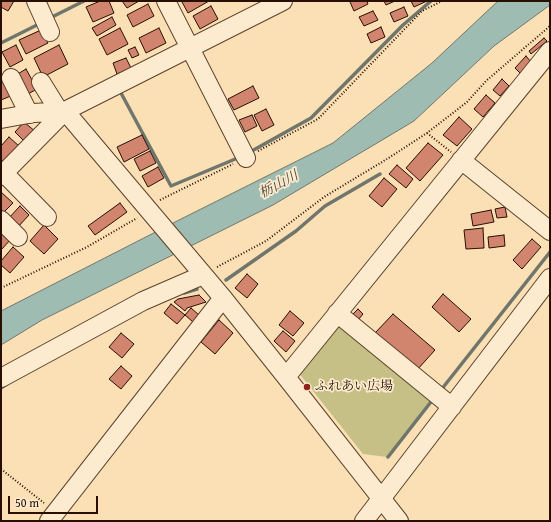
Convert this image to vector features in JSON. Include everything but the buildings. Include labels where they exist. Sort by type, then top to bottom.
[{"type":"street","points":[[166,1],[246,158]]},
{"type":"street","points":[[47,217],[2,175],[62,111],[283,1]]},
{"type":"street","points":[[286,377],[550,51]]},
{"type":"street","points":[[11,78],[30,114]]},
{"type":"street","points":[[41,82],[62,111],[149,210],[206,270],[223,298],[399,521]]},
{"type":"street","points":[[1,119],[62,111]]},
{"type":"street","points":[[461,160],[550,231]]},
{"type":"street","points":[[1,220],[18,237]]},
{"type":"street","points":[[1,378],[143,301],[206,270]]},
{"type":"street","points":[[364,521],[550,278]]},
{"type":"street","points":[[53,517],[223,298]]},
{"type":"street","points":[[337,313],[452,407]]},
{"type":"path","points":[[1,288],[87,247],[193,184],[246,158],[318,119],[422,11],[442,1]]},
{"type":"path","points":[[206,270],[266,241],[324,197],[387,159],[427,132],[467,102],[486,81],[550,26]]},
{"type":"path","points":[[427,132],[461,160]]},
{"type":"path","points":[[1,469],[53,517]]},
{"type":"shaded area","points":[[341,318],[435,397],[387,457],[363,454],[298,372]]},
{"type":"water","name":"栃山川","points":[[498,1],[550,1],[550,5],[494,46],[414,121],[273,205],[42,320],[1,345],[1,311],[333,143],[432,63]]},
{"type":"waterway","points":[[50,18],[84,1]]},
{"type":"waterway","points":[[250,152],[311,118],[403,25],[431,1]]},
{"type":"waterway","points":[[1,43],[41,23]]},
{"type":"waterway","points":[[121,93],[171,186],[240,157]]},
{"type":"waterway","points":[[226,280],[296,231],[325,206],[380,174]]},
{"type":"waterway","points":[[441,390],[550,252]]},
{"type":"waterway","points":[[184,293],[197,289]]},
{"type":"waterway","points":[[1,388],[8,383]]},
{"type":"waterway","points":[[388,457],[434,398]]},
{"type":"place","name":"ふれあい広場","points":[[307,387]]}]
